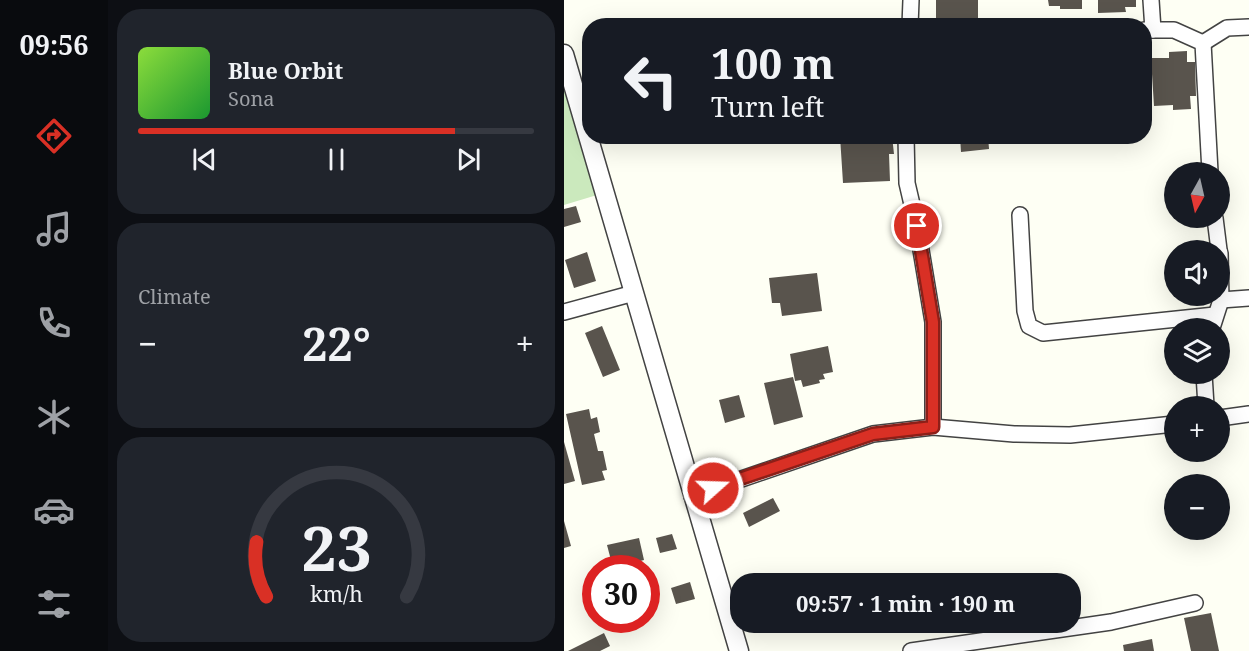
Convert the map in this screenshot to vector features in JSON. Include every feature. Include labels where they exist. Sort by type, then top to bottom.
[{"type":"street","points":[[910,18],[911,0]]},
{"type":"street","points":[[1150,18],[1151,0]]},
{"type":"street","points":[[1203,43],[1227,28],[1249,27]]},
{"type":"street","points":[[1152,30],[1174,30],[1203,43]]},
{"type":"street","points":[[1203,43],[1209,162]]},
{"type":"street","points":[[564,54],[582,115]]},
{"type":"street","points":[[590,144],[739,651]]},
{"type":"street","points":[[906,144],[907,183],[917,226],[933,322],[933,427]]},
{"type":"street","points":[[1020,215],[1025,311],[1029,326],[1043,333],[1164,325]]},
{"type":"street","points":[[564,312],[634,293]]},
{"type":"street","points":[[1230,299],[1249,298]]},
{"type":"street","points":[[1230,417],[1249,414]]},
{"type":"street","points":[[692,496],[873,434],[933,427],[1014,434],[1070,435],[1164,425]]},
{"type":"street","points":[[911,651],[1111,622],[1195,603]]},
{"type":"green space","points":[[564,76],[597,195],[564,205]]},
{"type":"building","points":[[936,0],[978,0],[978,18],[936,18]]},
{"type":"building","points":[[1048,0],[1082,0],[1082,9],[1060,9],[1060,6],[1049,6]]},
{"type":"building","points":[[1098,0],[1136,0],[1136,7],[1125,7],[1126,12],[1098,13]]},
{"type":"building","points":[[1187,51],[1187,62],[1195,62],[1196,96],[1190,96],[1191,109],[1173,110],[1173,105],[1154,106],[1152,58],[1169,58],[1169,52]]},
{"type":"building","points":[[841,144],[893,144],[894,154],[889,154],[890,181],[843,183]]},
{"type":"building","points":[[960,144],[989,144],[989,149],[961,152]]},
{"type":"building","points":[[576,206],[581,222],[564,227],[564,209]]},
{"type":"building","points":[[587,252],[596,281],[574,288],[565,260]]},
{"type":"building","points":[[817,273],[822,311],[782,316],[780,303],[772,303],[769,278]]},
{"type":"building","points":[[602,326],[620,370],[603,377],[585,333]]},
{"type":"building","points":[[828,346],[833,372],[823,374],[825,379],[819,380],[820,383],[803,387],[801,380],[795,381],[790,354]]},
{"type":"building","points":[[793,377],[803,417],[774,425],[764,383]]},
{"type":"building","points":[[739,395],[745,417],[725,423],[719,400]]},
{"type":"building","points":[[589,409],[591,419],[597,417],[600,432],[594,434],[598,451],[603,451],[607,470],[602,471],[605,480],[582,485],[566,414]]},
{"type":"building","points":[[564,442],[575,481],[564,484]]},
{"type":"building","points":[[773,498],[780,511],[749,527],[743,513]]},
{"type":"building","points":[[564,521],[571,546],[564,548]]},
{"type":"building","points":[[672,534],[677,549],[660,553],[656,538]]},
{"type":"building","points":[[639,538],[643,555],[610,555],[607,545]]},
{"type":"building","points":[[690,582],[695,599],[676,604],[671,588]]},
{"type":"building","points":[[1211,613],[1219,651],[1191,651],[1184,618]]},
{"type":"building","points":[[604,633],[610,646],[600,651],[568,651]]},
{"type":"building","points":[[1152,639],[1154,651],[1124,651],[1123,645]]},
{"type":"route","points":[[713,488],[873,434],[933,427],[933,322],[917,226]]}]
